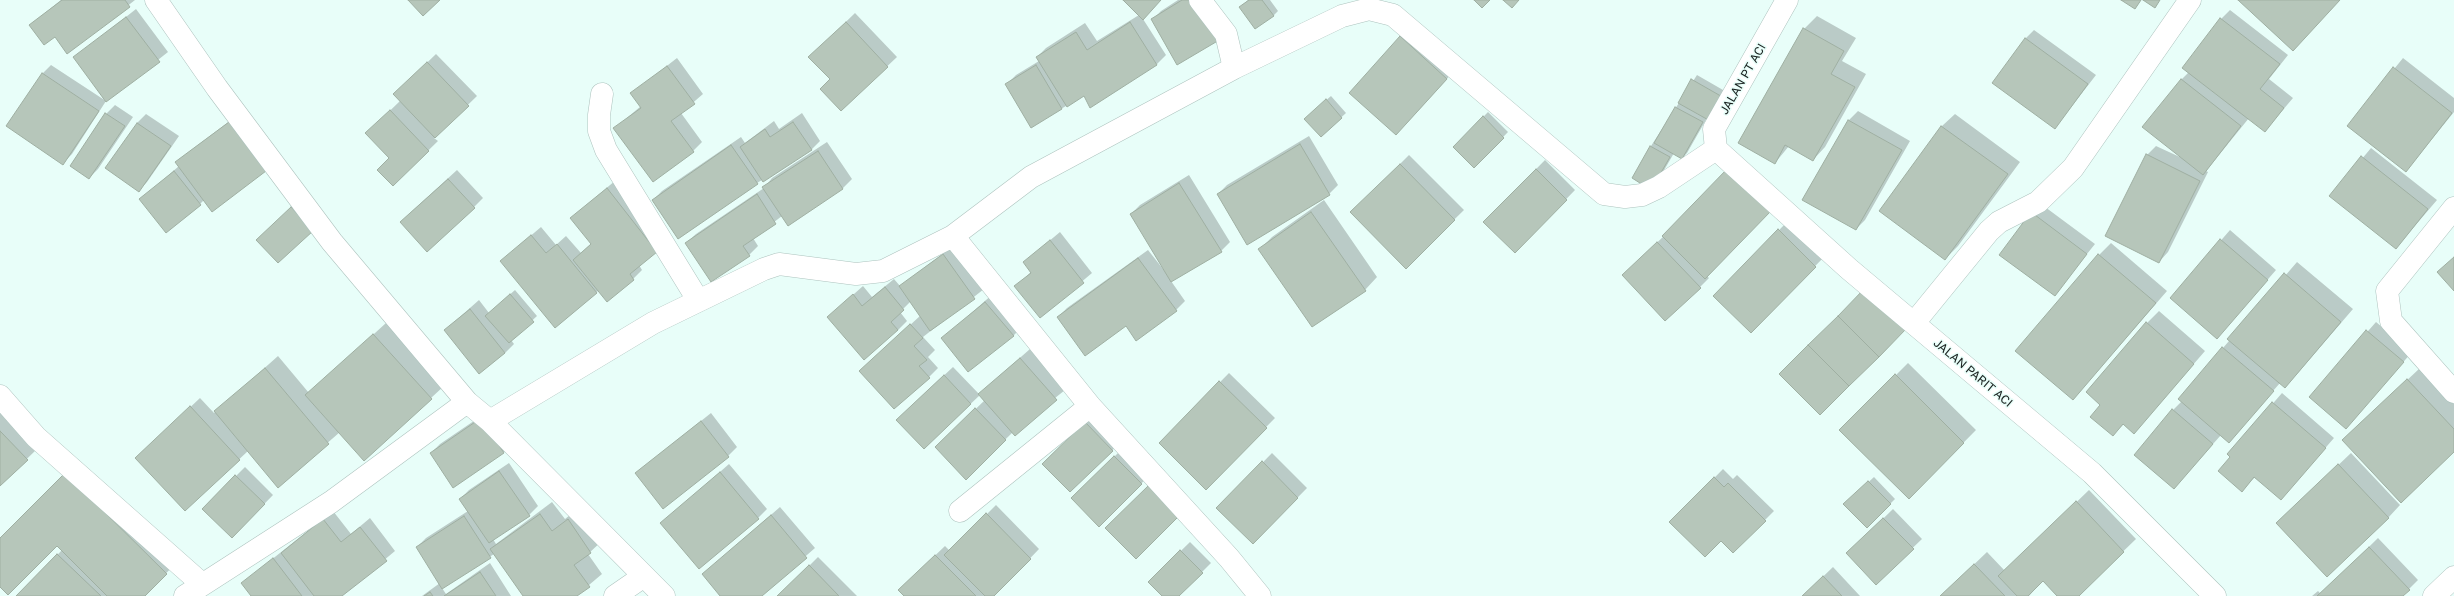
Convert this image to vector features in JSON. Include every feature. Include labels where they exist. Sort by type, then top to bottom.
[{"type":"street","points":[[156,0],[217,88],[332,242],[467,402],[490,421],[664,596]]},
{"type":"street","points":[[1200,0],[1226,34],[1234,68]]},
{"type":"street","name":"JALAN PT ACI","points":[[1721,153],[1714,129],[1787,0]]},
{"type":"street","points":[[1914,324],[1989,231],[1999,222],[2038,202],[2073,168],[2190,0]]},
{"type":"street","points":[[490,421],[653,323],[764,269],[779,264],[856,274],[883,271],[953,236],[1031,177],[1234,68],[1342,16],[1369,9],[1392,15],[1604,194],[1625,197],[1642,195],[1659,188],[1721,153]]},
{"type":"street","points":[[602,94],[599,115],[599,131],[606,150],[698,300]]},
{"type":"street","name":"JALAN PARIT ACI","points":[[1721,153],[1849,269],[2092,473],[2215,596]]},
{"type":"street","points":[[2454,208],[2387,291],[2391,321],[2454,392]]},
{"type":"street","points":[[953,236],[1090,406],[1229,558],[1260,596]]},
{"type":"street","points":[[0,396],[36,437],[193,590],[268,544],[331,502],[467,402]]},
{"type":"street","points":[[960,511],[1090,406]]},
{"type":"street","points":[[615,596],[644,576]]},
{"type":"street","points":[[2434,596],[2454,577]]},
{"type":"building","points":[[62,0],[125,0],[130,7],[67,54],[55,37],[44,45],[29,25]]},
{"type":"building","points":[[408,0],[440,0],[423,16]]},
{"type":"building","points":[[1123,0],[1161,0],[1143,20]]},
{"type":"building","points":[[1182,0],[1197,0],[1221,39],[1177,65],[1151,19]]},
{"type":"building","points":[[1249,0],[1262,0],[1274,16],[1255,29],[1239,7]]},
{"type":"building","points":[[1474,0],[1490,0],[1482,8]]},
{"type":"building","points":[[1503,0],[1519,0],[1512,8]]},
{"type":"building","points":[[2121,0],[2141,0],[2135,9]]},
{"type":"building","points":[[2143,0],[2160,0],[2155,8]]},
{"type":"building","points":[[2238,0],[2340,0],[2293,51]]},
{"type":"building","points":[[126,17],[160,62],[106,102],[73,57]]},
{"type":"building","points":[[2220,18],[2280,64],[2260,89],[2284,108],[2265,132],[2182,68]]},
{"type":"building","points":[[846,22],[888,67],[841,111],[820,89],[830,79],[808,57]]},
{"type":"building","points":[[1130,22],[1157,65],[1090,108],[1084,96],[1067,107],[1036,57],[1076,32],[1087,50]]},
{"type":"building","points":[[1803,28],[1844,51],[1831,74],[1855,87],[1813,161],[1785,145],[1775,164],[1738,143]]},
{"type":"building","points":[[1400,36],[1447,79],[1396,135],[1349,93]]},
{"type":"building","points":[[2025,38],[2088,84],[2055,129],[1992,83]]},
{"type":"building","points":[[427,62],[469,106],[435,138],[393,94]]},
{"type":"building","points":[[1036,65],[1062,109],[1031,128],[1005,84]]},
{"type":"building","points":[[667,66],[695,104],[671,121],[694,152],[653,182],[613,128],[641,108],[630,93]]},
{"type":"building","points":[[2393,67],[2452,113],[2406,172],[2347,126]]},
{"type":"building","points":[[42,73],[99,111],[63,165],[6,126]]},
{"type":"building","points":[[1691,79],[1726,99],[1712,122],[1678,103]]},
{"type":"building","points":[[2181,79],[2241,126],[2203,175],[2142,127]]},
{"type":"building","points":[[1326,99],[1342,118],[1321,137],[1304,119]]},
{"type":"building","points":[[1675,107],[1703,122],[1682,159],[1654,143]]},
{"type":"building","points":[[390,110],[429,151],[393,186],[377,170],[389,158],[365,133]]},
{"type":"building","points":[[105,113],[125,126],[89,179],[70,166]]},
{"type":"building","points":[[1483,116],[1504,138],[1474,168],[1453,147]]},
{"type":"building","points":[[1848,120],[1902,150],[1856,230],[1802,200]]},
{"type":"building","points":[[229,122],[266,171],[212,212],[175,162]]},
{"type":"building","points":[[793,122],[812,150],[763,182],[740,147],[765,129],[770,137]]},
{"type":"building","points":[[137,123],[171,146],[139,192],[105,168]]},
{"type":"building","points":[[1941,126],[2008,174],[1945,260],[1879,211]]},
{"type":"building","points":[[1300,144],[1330,195],[1247,245],[1217,194]]},
{"type":"building","points":[[731,145],[758,184],[678,239],[652,200]]},
{"type":"building","points":[[1650,146],[1670,157],[1651,190],[1632,178]]},
{"type":"building","points":[[818,151],[843,189],[788,226],[762,187]]},
{"type":"building","points":[[2146,154],[2200,181],[2159,263],[2105,236]]},
{"type":"building","points":[[2361,156],[2428,209],[2396,249],[2329,196]]},
{"type":"building","points":[[1400,164],[1455,220],[1406,269],[1350,212]]},
{"type":"building","points":[[1728,168],[1771,211],[1705,279],[1662,236]]},
{"type":"building","points":[[1536,169],[1567,200],[1515,253],[1483,222]]},
{"type":"building","points":[[174,171],[201,205],[166,233],[139,199]]},
{"type":"building","points":[[448,179],[475,208],[427,252],[400,222]]},
{"type":"building","points":[[1179,183],[1222,252],[1171,282],[1130,214]]},
{"type":"building","points":[[607,188],[657,252],[630,274],[634,280],[607,302],[573,260],[591,244],[570,218]]},
{"type":"building","points":[[757,194],[776,224],[743,246],[750,256],[711,282],[685,243]]},
{"type":"building","points":[[291,207],[313,231],[278,263],[256,240]]},
{"type":"building","points":[[1311,212],[1366,291],[1312,327],[1258,249]]},
{"type":"building","points":[[2031,212],[2087,254],[2055,296],[1999,255]]},
{"type":"building","points":[[1778,229],[1816,267],[1751,333],[1713,296]]},
{"type":"building","points":[[531,235],[546,253],[557,244],[597,293],[555,328],[500,261]]},
{"type":"building","points":[[2220,239],[2268,280],[2217,339],[2170,298]]},
{"type":"building","points":[[1050,240],[1084,283],[1040,318],[1014,286],[1031,273],[1023,262]]},
{"type":"building","points":[[1657,242],[1701,288],[1665,321],[1622,275]]},
{"type":"building","points":[[943,254],[975,299],[930,331],[899,286]]},
{"type":"building","points":[[2098,254],[2156,303],[2073,400],[2015,351]]},
{"type":"building","points":[[2454,257],[2454,291],[2437,272]]},
{"type":"building","points":[[1138,258],[1177,311],[1136,341],[1126,326],[1085,356],[1057,317]]},
{"type":"building","points":[[2284,273],[2341,322],[2285,388],[2227,339]]},
{"type":"building","points":[[885,287],[904,310],[891,322],[898,330],[864,360],[827,317],[853,294],[862,306]]},
{"type":"building","points":[[1865,288],[1906,329],[1879,357],[1838,316]]},
{"type":"building","points":[[510,294],[534,322],[509,343],[485,316]]},
{"type":"building","points":[[985,302],[1014,336],[968,372],[941,338]]},
{"type":"building","points":[[470,309],[505,353],[479,374],[444,330]]},
{"type":"building","points":[[1838,316],[1879,357],[1849,386],[1808,345]]},
{"type":"building","points":[[2146,322],[2194,364],[2134,434],[2123,424],[2113,436],[2090,417],[2100,405],[2086,392]]},
{"type":"building","points":[[910,324],[923,338],[914,346],[927,360],[919,366],[930,378],[894,409],[859,371]]},
{"type":"building","points":[[2366,330],[2404,362],[2346,429],[2309,397]]},
{"type":"building","points":[[373,334],[432,399],[364,461],[305,395]]},
{"type":"building","points":[[1808,345],[1849,386],[1820,415],[1779,374]]},
{"type":"building","points":[[2222,347],[2274,391],[2229,443],[2178,399]]},
{"type":"building","points":[[1020,358],[1057,400],[1015,436],[978,394]]},
{"type":"building","points":[[265,368],[329,444],[278,488],[214,411]]},
{"type":"building","points":[[1895,374],[1964,443],[1909,499],[1839,430]]},
{"type":"building","points":[[944,375],[971,404],[924,449],[896,420]]},
{"type":"building","points":[[2407,379],[2454,429],[2454,452],[2401,503],[2342,440]]},
{"type":"building","points":[[1219,381],[1267,428],[1206,490],[1159,443]]},
{"type":"building","points":[[2272,402],[2326,448],[2281,500],[2254,477],[2242,492],[2218,471],[2230,457],[2227,454]]},
{"type":"building","points":[[190,406],[240,460],[185,511],[135,458]]},
{"type":"building","points":[[975,408],[1006,440],[966,480],[935,447]]},
{"type":"building","points":[[2172,409],[2213,444],[2174,489],[2134,455]]},
{"type":"building","points":[[481,418],[504,453],[453,488],[430,453]]},
{"type":"building","points":[[701,421],[729,457],[663,509],[635,473]]},
{"type":"building","points":[[1085,422],[1113,451],[1070,492],[1042,464]]},
{"type":"building","points":[[0,431],[28,460],[0,486]]},
{"type":"building","points":[[1114,456],[1142,484],[1099,527],[1071,498]]},
{"type":"building","points":[[1262,461],[1298,498],[1253,544],[1216,508]]},
{"type":"building","points":[[2338,464],[2389,518],[2327,577],[2276,523]]},
{"type":"building","points":[[499,471],[530,516],[489,543],[459,499]]},
{"type":"building","points":[[720,472],[759,519],[699,569],[660,523]]},
{"type":"building","points":[[65,473],[167,574],[145,596],[107,596],[57,546],[8,595],[0,587],[0,538]]},
{"type":"building","points":[[235,475],[265,504],[232,538],[202,509]]},
{"type":"building","points":[[1714,477],[1724,487],[1728,483],[1766,521],[1733,553],[1721,541],[1705,557],[1669,522]]},
{"type":"building","points":[[1868,481],[1891,504],[1867,528],[1843,504]]},
{"type":"building","points":[[1148,486],[1178,517],[1136,559],[1105,528]]},
{"type":"building","points":[[2076,501],[2124,552],[2079,596],[2057,596],[2043,581],[2028,596],[2017,596],[1998,576]]},
{"type":"building","points":[[986,513],[1031,559],[994,596],[985,596],[944,555]]},
{"type":"building","points":[[540,514],[552,531],[568,519],[591,553],[574,565],[590,587],[577,596],[523,596],[490,549]]},
{"type":"building","points":[[771,515],[807,558],[762,596],[720,596],[702,574]]},
{"type":"building","points":[[464,516],[491,558],[442,589],[416,547]]},
{"type":"building","points":[[1883,518],[1914,549],[1876,585],[1846,553]]},
{"type":"building","points":[[323,519],[341,542],[360,527],[387,561],[342,596],[314,596],[281,553]]},
{"type":"building","points":[[2369,547],[2410,590],[2403,596],[2317,596]]},
{"type":"building","points":[[1180,550],[1203,573],[1179,596],[1162,596],[1148,582]]},
{"type":"building","points":[[57,554],[101,596],[16,596]]},
{"type":"building","points":[[935,555],[976,596],[904,596],[898,590]]},
{"type":"building","points":[[273,558],[302,596],[251,596],[241,583]]},
{"type":"building","points":[[1974,564],[2005,596],[1940,596]]},
{"type":"building","points":[[809,565],[839,596],[777,596]]},
{"type":"building","points":[[480,572],[496,596],[444,596]]},
{"type":"building","points":[[1823,576],[1842,596],[1802,596]]},
{"type":"building","points":[[430,592],[433,596],[424,596]]}]
